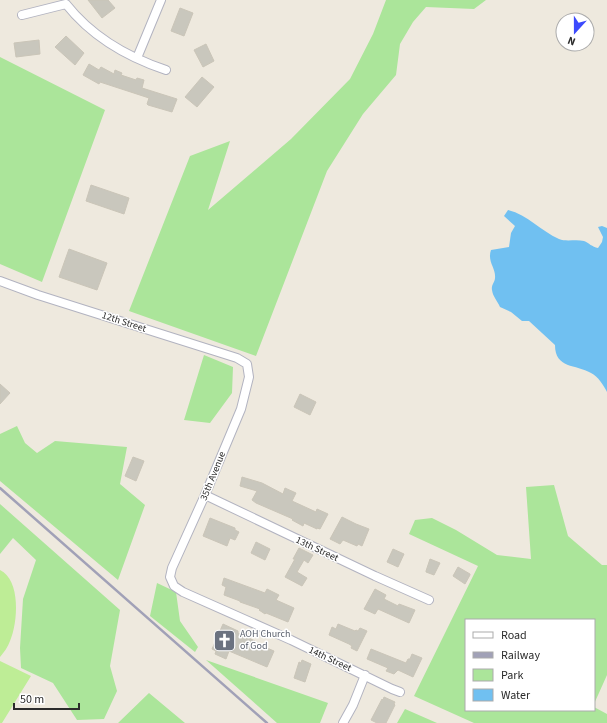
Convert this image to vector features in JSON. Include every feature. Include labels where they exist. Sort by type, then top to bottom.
[{"type":"street","points":[[137,58],[161,0]]},
{"type":"street","points":[[22,15],[65,2],[85,26],[99,38],[137,58],[166,70]]},
{"type":"street","name":"12th Street","points":[[0,281],[38,295],[237,358],[247,364]]},
{"type":"street","name":"35th Avenue","points":[[174,586],[170,576],[172,568],[205,495],[240,410],[249,377],[247,364]]},
{"type":"street","name":"13th Street","points":[[205,495],[355,567],[429,600]]},
{"type":"street","name":"14th Street","points":[[174,586],[193,597],[291,640],[400,692]]},
{"type":"street","points":[[343,723],[353,705],[365,675]]},
{"type":"green space","points":[[386,0],[486,0],[474,9],[426,7],[413,22],[400,44],[396,75],[363,114],[327,171],[256,356],[129,311],[190,156],[230,141],[208,210],[291,139],[350,79],[373,34]]},
{"type":"green space","points":[[0,57],[105,110],[42,282],[0,264]]},
{"type":"green space","points":[[204,355],[233,367],[232,393],[210,423],[184,420]]},
{"type":"green space","points":[[17,426],[25,443],[37,453],[55,441],[127,447],[120,484],[145,505],[118,580],[0,481],[0,434]]},
{"type":"green space","points":[[554,485],[568,536],[602,565],[607,565],[607,675],[595,702],[595,619],[465,619],[465,711],[595,711],[595,708],[607,714],[607,723],[474,723],[414,696],[478,566],[409,534],[415,520],[432,518],[456,530],[497,555],[531,559],[526,487]]},
{"type":"green space","points":[[0,504],[120,610],[110,666],[117,691],[104,719],[77,720],[53,683],[21,668],[20,648],[23,599],[36,560],[13,538],[0,554]]},
{"type":"green space","points":[[0,570],[7,575],[12,583],[15,592],[16,613],[13,633],[7,647],[0,657]]},
{"type":"green space","points":[[157,583],[176,592],[180,621],[198,647],[195,652],[150,616]]},
{"type":"green space","points":[[206,660],[328,703],[320,723],[277,723]]},
{"type":"green space","points":[[0,661],[31,676],[2,723],[0,723]]},
{"type":"green space","points":[[149,693],[185,723],[118,723]]},
{"type":"green space","points":[[405,709],[437,723],[397,723]]},
{"type":"water","points":[[508,210],[528,219],[552,236],[559,239],[584,241],[598,248],[603,237],[598,227],[602,226],[607,228],[607,392],[594,374],[562,362],[556,353],[555,345],[529,321],[522,321],[511,312],[500,307],[494,297],[492,288],[495,274],[490,254],[491,250],[509,247],[511,233],[515,226],[504,216]]},
{"type":"building","points":[[88,0],[108,0],[115,8],[102,18]]},
{"type":"building","points":[[180,8],[193,13],[184,36],[171,31]]},
{"type":"building","points":[[66,36],[84,53],[75,65],[55,47]]},
{"type":"building","points":[[39,40],[40,54],[16,57],[14,43]]},
{"type":"building","points":[[206,44],[214,61],[203,67],[194,50]]},
{"type":"building","points":[[89,64],[99,70],[101,67],[114,74],[115,70],[122,73],[121,75],[136,80],[137,78],[144,80],[142,88],[177,99],[172,112],[148,105],[149,98],[100,82],[99,84],[83,75]]},
{"type":"building","points":[[202,77],[214,87],[197,107],[185,97]]},
{"type":"building","points":[[91,185],[129,198],[124,214],[86,201]]},
{"type":"building","points":[[69,249],[107,263],[97,290],[59,277]]},
{"type":"building","points":[[0,384],[10,393],[0,404]]},
{"type":"building","points":[[300,394],[316,402],[310,415],[294,407]]},
{"type":"building","points":[[133,457],[144,461],[136,481],[125,476]]},
{"type":"building","points":[[242,477],[262,483],[283,494],[285,488],[296,493],[292,501],[316,512],[317,509],[328,514],[320,529],[304,523],[303,526],[292,520],[293,519],[256,503],[252,500],[257,491],[240,486]]},
{"type":"building","points":[[342,517],[369,529],[362,546],[358,544],[357,546],[343,540],[340,544],[330,539]]},
{"type":"building","points":[[210,518],[235,528],[235,530],[239,532],[235,540],[230,538],[227,546],[203,536]]},
{"type":"building","points":[[256,542],[270,549],[265,560],[251,553]]},
{"type":"building","points":[[299,548],[313,555],[308,563],[304,560],[297,572],[307,578],[302,586],[285,577]]},
{"type":"building","points":[[393,549],[404,554],[398,567],[387,562]]},
{"type":"building","points":[[430,559],[440,563],[434,575],[426,572]]},
{"type":"building","points":[[458,567],[470,574],[465,584],[453,576]]},
{"type":"building","points":[[224,578],[265,593],[267,589],[279,595],[276,600],[294,608],[288,622],[266,613],[265,614],[259,610],[260,609],[224,595],[226,587],[222,585]]},
{"type":"building","points":[[375,589],[386,595],[384,599],[398,606],[399,604],[415,610],[409,623],[378,609],[375,614],[364,609]]},
{"type":"building","points":[[223,624],[255,641],[255,643],[274,651],[267,667],[229,651],[226,659],[215,654],[216,651],[212,649]]},
{"type":"building","points":[[338,624],[355,631],[358,631],[360,628],[367,631],[357,651],[351,648],[352,646],[349,644],[329,635],[332,627],[336,629]]},
{"type":"building","points":[[371,649],[406,663],[412,654],[422,658],[413,677],[398,670],[394,674],[386,671],[388,668],[367,659]]},
{"type":"building","points":[[302,660],[311,664],[305,682],[294,678],[299,662],[301,663]]},
{"type":"building","points":[[384,697],[395,702],[395,705],[386,723],[377,723],[371,720]]},
{"type":"railway","points":[[0,488],[267,723]]},
{"type":"place","name":"AOH Church of God","points":[[225,640]]}]
